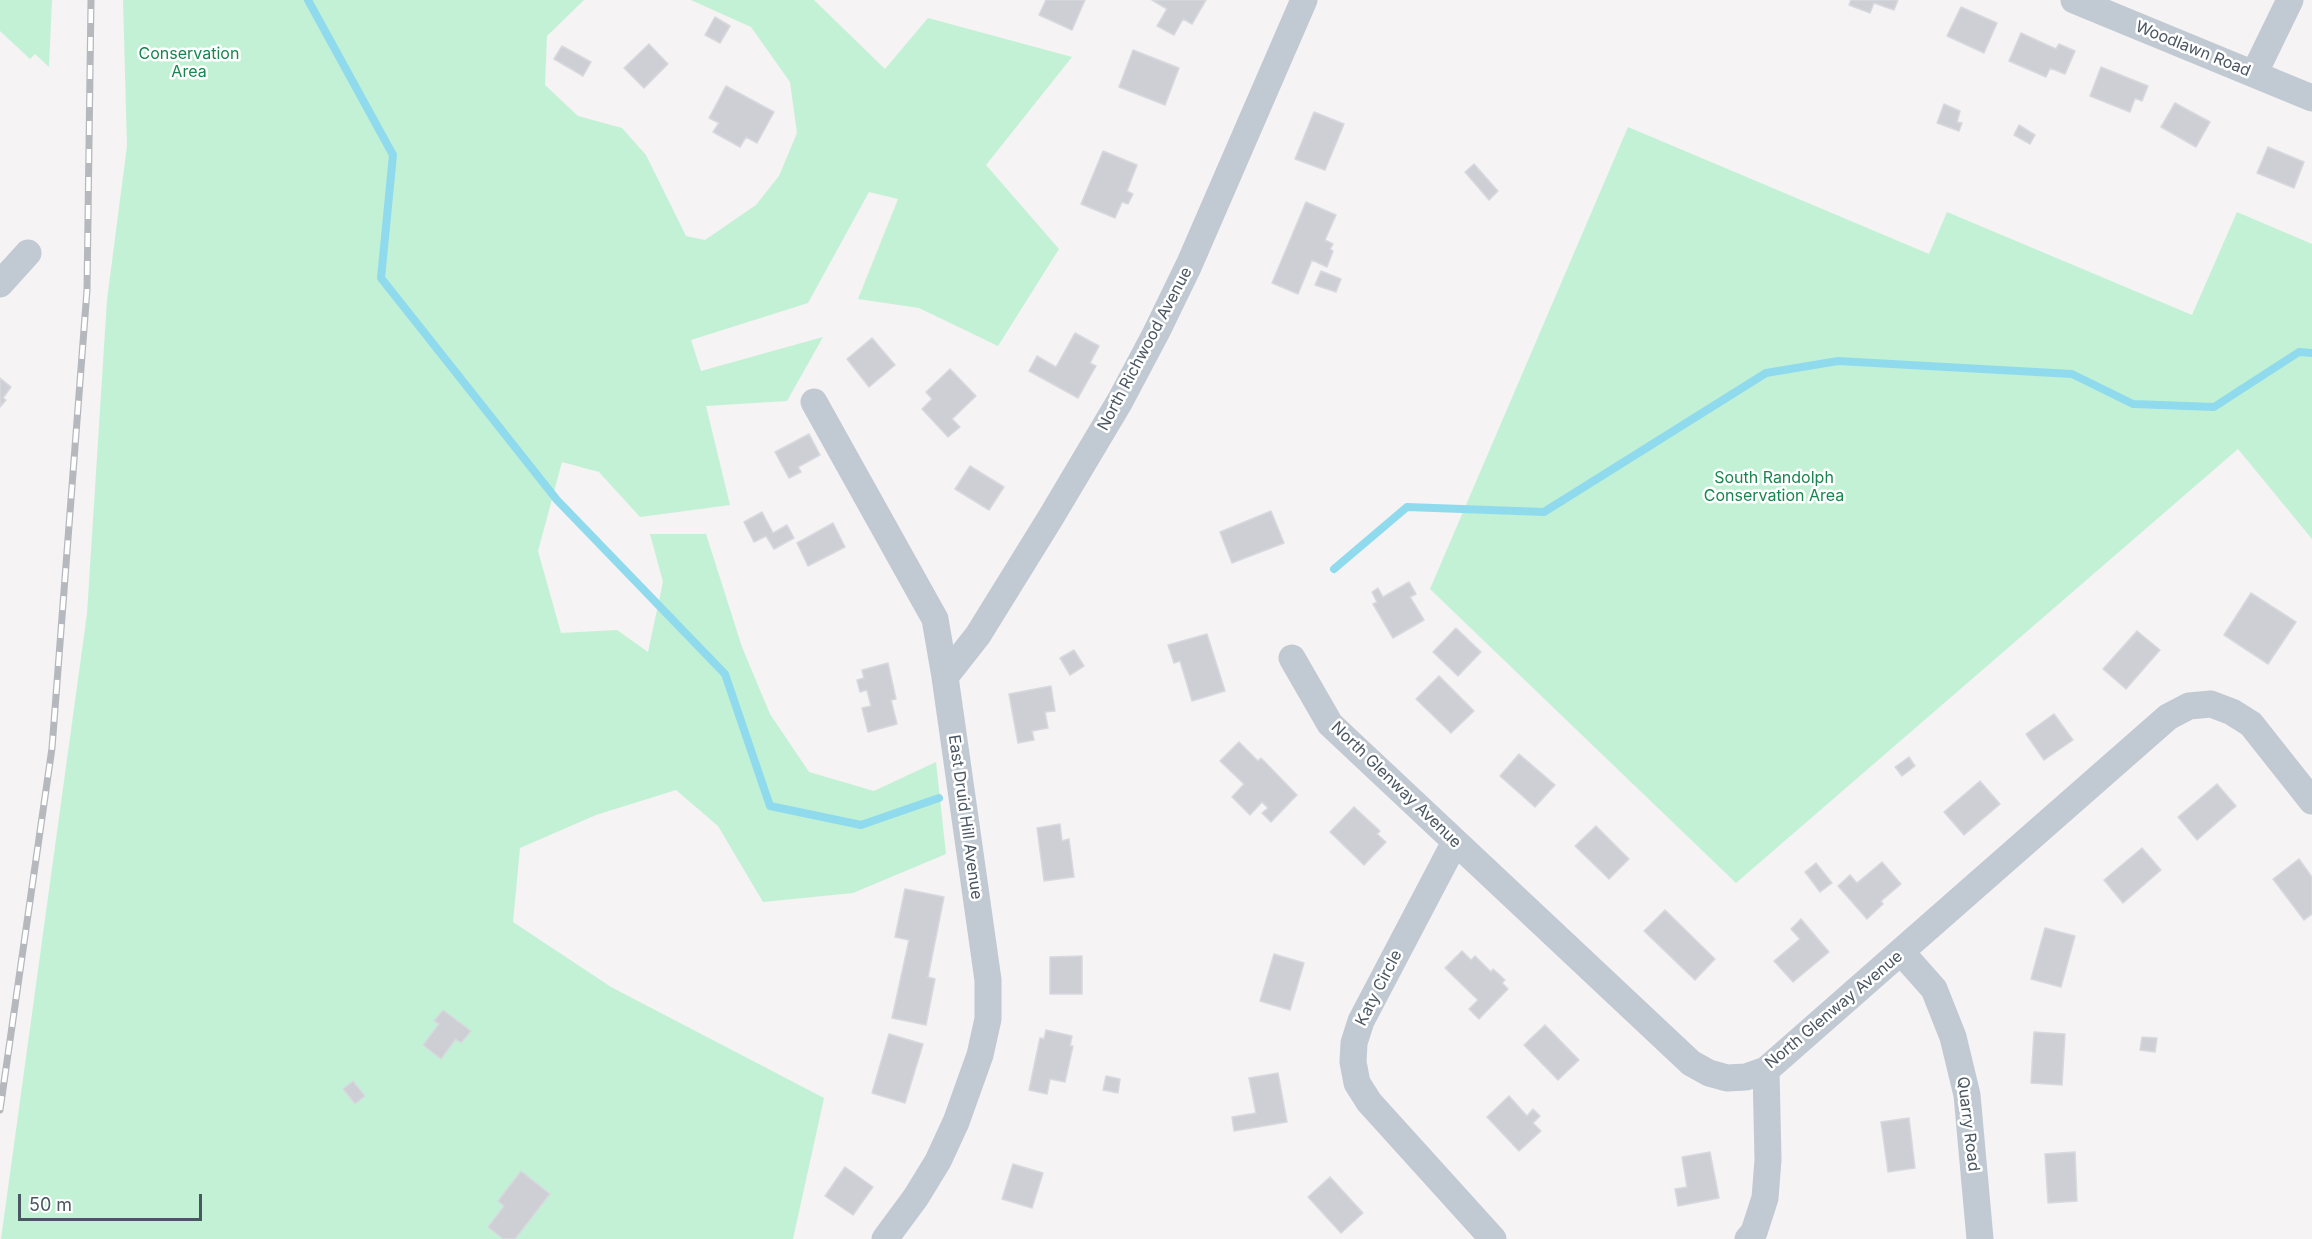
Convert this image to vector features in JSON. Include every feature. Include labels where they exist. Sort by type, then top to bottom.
[{"type":"street","name":"North Richwood Avenue","points":[[945,677],[978,635],[1051,517],[1120,400],[1156,333],[1190,265],[1304,0]]},
{"type":"street","name":"Woodlawn Road","points":[[2074,0],[2312,98]]},
{"type":"street","points":[[2254,74],[2290,0]]},
{"type":"street","points":[[0,284],[28,253]]},
{"type":"street","name":"East Druid Hill Avenue","points":[[814,402],[935,619],[988,980],[988,1019],[980,1055],[956,1122],[938,1161],[916,1197],[885,1239]]},
{"type":"street","name":"North Glenway Avenue","points":[[1292,658],[1330,724],[1691,1063],[1710,1073],[1727,1078],[1746,1077],[1766,1070],[2168,717],[2189,706],[2211,704],[2232,712],[2250,724],[2312,801]]},
{"type":"street","name":"Katy Circle","points":[[1455,842],[1361,1021],[1354,1042],[1353,1062],[1357,1083],[1369,1102],[1493,1239]]},
{"type":"street","name":"Quarry Road","points":[[1902,952],[1934,989],[1953,1037],[1967,1095],[1980,1239]]},
{"type":"street","points":[[1748,1239],[1754,1232],[1765,1198],[1768,1160],[1766,1070]]},
{"type":"green space","points":[[0,0],[52,0],[49,67],[35,54],[30,59],[0,31]]},
{"type":"green space","name":"Conservation Area","points":[[123,0],[584,0],[547,36],[545,85],[578,116],[622,128],[646,155],[686,236],[705,240],[756,205],[779,176],[797,133],[790,82],[751,27],[691,0],[814,0],[885,69],[928,18],[1072,57],[986,165],[1059,249],[998,346],[919,308],[858,299],[898,199],[869,192],[808,303],[691,340],[701,371],[823,337],[787,401],[706,406],[730,505],[640,517],[599,472],[562,462],[538,551],[561,633],[617,630],[648,652],[663,582],[650,534],[706,534],[742,647],[770,714],[809,772],[874,791],[936,762],[946,854],[853,893],[763,902],[718,826],[676,790],[596,815],[520,848],[513,922],[611,987],[824,1098],[793,1239],[1,1239],[87,614],[107,300],[127,146]]},
{"type":"green space","name":"South Randolph Conservation Area","points":[[1628,127],[1929,254],[1947,212],[2192,315],[2237,212],[2312,244],[2312,539],[2238,449],[1736,883],[1430,589]]},
{"type":"building","points":[[1046,0],[1085,0],[1072,30],[1039,15]]},
{"type":"building","points":[[1152,0],[1206,0],[1192,24],[1183,19],[1174,35],[1157,26],[1167,9]]},
{"type":"building","points":[[1851,0],[1898,0],[1894,10],[1874,3],[1870,13],[1849,5]]},
{"type":"building","points":[[1961,7],[1997,23],[1984,53],[1947,36]]},
{"type":"building","points":[[715,17],[730,26],[720,43],[705,35]]},
{"type":"building","points":[[2021,33],[2056,49],[2059,44],[2075,51],[2065,74],[2050,68],[2046,77],[2009,61]]},
{"type":"building","points":[[649,44],[668,64],[644,88],[624,68]]},
{"type":"building","points":[[562,46],[591,62],[583,76],[554,59]]},
{"type":"building","points":[[1133,50],[1179,68],[1165,105],[1119,87]]},
{"type":"building","points":[[2101,67],[2148,86],[2142,101],[2135,98],[2130,112],[2090,96]]},
{"type":"building","points":[[726,86],[774,112],[757,143],[746,137],[740,147],[713,132],[719,123],[709,118]]},
{"type":"building","points":[[2175,103],[2210,122],[2196,147],[2161,127]]},
{"type":"building","points":[[1944,104],[1960,111],[1957,122],[1962,123],[1959,131],[1937,123]]},
{"type":"building","points":[[1314,112],[1344,124],[1325,170],[1295,159]]},
{"type":"building","points":[[2019,125],[2035,135],[2030,144],[2014,135]]},
{"type":"building","points":[[2268,147],[2304,162],[2294,188],[2257,173]]},
{"type":"building","points":[[1103,151],[1137,165],[1127,191],[1133,194],[1128,204],[1122,202],[1115,218],[1081,204]]},
{"type":"building","points":[[1474,164],[1498,191],[1489,200],[1465,172]]},
{"type":"building","points":[[1306,202],[1336,215],[1325,240],[1333,244],[1330,249],[1333,251],[1327,267],[1312,260],[1298,294],[1272,283]]},
{"type":"building","points":[[1321,271],[1341,279],[1336,292],[1315,285]]},
{"type":"building","points":[[1075,333],[1099,346],[1090,363],[1096,366],[1078,398],[1029,371],[1037,356],[1056,367]]},
{"type":"building","points":[[872,338],[895,365],[869,387],[847,359]]},
{"type":"building","points":[[950,369],[976,396],[952,419],[960,427],[948,437],[922,409],[932,399],[926,392]]},
{"type":"building","points":[[0,378],[11,387],[3,398],[6,400],[0,407]]},
{"type":"building","points":[[809,434],[820,455],[798,467],[801,472],[789,478],[775,452]]},
{"type":"building","points":[[970,466],[1004,487],[989,510],[955,489]]},
{"type":"building","points":[[1271,511],[1284,543],[1232,563],[1220,532]]},
{"type":"building","points":[[762,512],[773,533],[787,525],[794,538],[774,549],[766,536],[754,542],[744,522]]},
{"type":"building","points":[[833,523],[845,547],[808,566],[797,543]]},
{"type":"building","points":[[1409,582],[1416,594],[1410,597],[1424,620],[1393,638],[1373,604],[1377,602],[1372,592],[1378,588],[1383,597]]},
{"type":"building","points":[[2251,593],[2296,622],[2268,664],[2224,635]]},
{"type":"building","points":[[1456,628],[1481,652],[1458,676],[1433,652]]},
{"type":"building","points":[[2137,631],[2160,650],[2126,689],[2103,669]]},
{"type":"building","points":[[1207,634],[1225,691],[1192,701],[1180,661],[1174,663],[1168,645]]},
{"type":"building","points":[[1074,650],[1084,666],[1070,675],[1060,658]]},
{"type":"building","points":[[888,663],[896,699],[891,700],[897,724],[868,732],[862,708],[871,706],[867,690],[860,692],[857,680],[864,678],[862,670]]},
{"type":"building","points":[[1439,676],[1474,711],[1451,733],[1416,699]]},
{"type":"building","points":[[1051,686],[1055,711],[1045,712],[1048,728],[1032,731],[1034,740],[1018,743],[1009,694]]},
{"type":"building","points":[[2054,714],[2073,740],[2044,760],[2026,734]]},
{"type":"building","points":[[1239,742],[1258,761],[1261,758],[1297,795],[1271,822],[1262,813],[1268,808],[1262,802],[1250,815],[1232,797],[1244,784],[1220,761]]},
{"type":"building","points":[[1519,754],[1555,785],[1535,807],[1500,776]]},
{"type":"building","points":[[1909,757],[1915,766],[1902,776],[1895,767]]},
{"type":"building","points":[[1980,781],[2000,804],[1964,835],[1944,812]]},
{"type":"building","points":[[2217,784],[2236,806],[2197,840],[2178,817]]},
{"type":"building","points":[[1354,807],[1380,831],[1377,834],[1386,842],[1364,865],[1330,832]]},
{"type":"building","points":[[1060,824],[1062,841],[1069,839],[1074,877],[1044,881],[1037,828]]},
{"type":"building","points":[[1596,826],[1629,859],[1609,879],[1575,846]]},
{"type":"building","points":[[2142,848],[2161,870],[2123,903],[2104,880]]},
{"type":"building","points":[[2299,859],[2312,877],[2312,914],[2304,920],[2273,879]]},
{"type":"building","points":[[1882,862],[1901,884],[1881,901],[1883,904],[1867,919],[1838,886],[1850,875],[1857,883]]},
{"type":"building","points":[[1816,863],[1832,883],[1820,892],[1805,872]]},
{"type":"building","points":[[905,889],[944,897],[928,977],[935,979],[926,1025],[892,1018],[909,940],[895,937]]},
{"type":"building","points":[[1665,910],[1715,959],[1695,980],[1644,931]]},
{"type":"building","points":[[1801,919],[1829,952],[1793,982],[1774,961],[1800,939],[1791,929]]},
{"type":"building","points":[[2045,928],[2075,936],[2061,987],[2031,979]]},
{"type":"building","points":[[1462,951],[1471,960],[1475,956],[1491,972],[1493,969],[1505,980],[1502,983],[1508,989],[1479,1019],[1469,1009],[1478,1000],[1445,968]]},
{"type":"building","points":[[1274,954],[1304,963],[1290,1010],[1260,1001]]},
{"type":"building","points":[[1082,956],[1082,994],[1050,994],[1050,957]]},
{"type":"building","points":[[443,1010],[471,1031],[461,1043],[456,1039],[441,1059],[423,1045],[439,1024],[434,1021]]},
{"type":"building","points":[[1545,1025],[1579,1060],[1558,1080],[1524,1045]]},
{"type":"building","points":[[1046,1030],[1072,1036],[1070,1046],[1073,1046],[1065,1082],[1050,1079],[1047,1094],[1029,1090],[1040,1038],[1044,1039]]},
{"type":"building","points":[[2034,1032],[2065,1034],[2062,1085],[2031,1083]]},
{"type":"building","points":[[889,1034],[923,1044],[905,1103],[872,1093]]},
{"type":"building","points":[[2142,1037],[2157,1038],[2155,1052],[2140,1050]]},
{"type":"building","points":[[1278,1073],[1287,1122],[1234,1131],[1232,1117],[1256,1113],[1249,1078]]},
{"type":"building","points":[[1106,1076],[1120,1079],[1118,1093],[1103,1090]]},
{"type":"building","points":[[353,1081],[365,1096],[355,1104],[343,1089]]},
{"type":"building","points":[[1509,1096],[1527,1116],[1533,1109],[1540,1116],[1533,1123],[1541,1131],[1519,1151],[1487,1117]]},
{"type":"building","points":[[1909,1118],[1915,1168],[1888,1172],[1881,1122]]},
{"type":"building","points":[[1710,1152],[1719,1198],[1678,1206],[1675,1189],[1687,1187],[1682,1157]]},
{"type":"building","points":[[2075,1152],[2077,1201],[2048,1203],[2045,1154]]},
{"type":"building","points":[[1013,1164],[1043,1173],[1032,1208],[1002,1199]]},
{"type":"building","points":[[845,1167],[873,1187],[853,1215],[825,1196]]},
{"type":"building","points":[[521,1171],[550,1194],[515,1239],[503,1239],[488,1227],[504,1206],[498,1201]]},
{"type":"building","points":[[1330,1177],[1363,1213],[1341,1233],[1308,1197]]},
{"type":"waterway","points":[[308,0],[393,155],[381,278],[557,500],[725,674],[770,806],[861,825],[939,798]]},
{"type":"waterway","points":[[1334,569],[1407,507],[1544,512],[1766,373],[1838,361],[2072,374],[2133,404],[2214,407],[2299,352],[2312,353]]},
{"type":"railway","points":[[0,1110],[52,748],[87,290],[91,0]]}]
